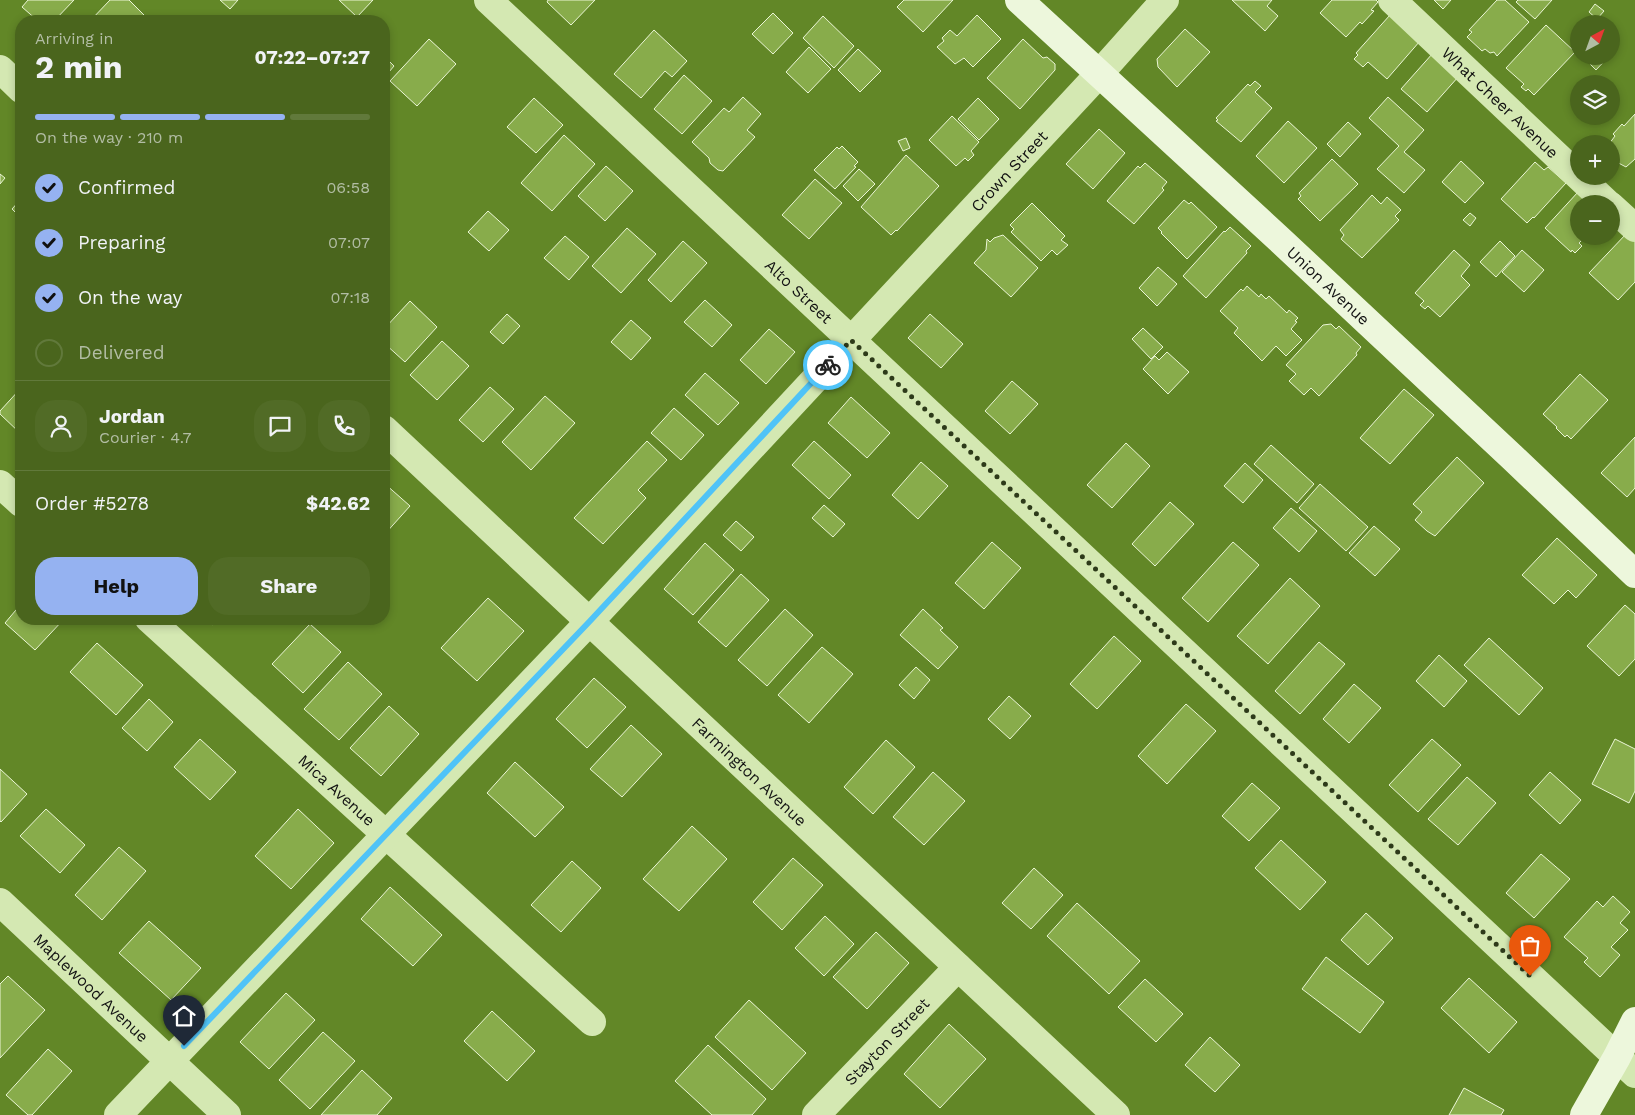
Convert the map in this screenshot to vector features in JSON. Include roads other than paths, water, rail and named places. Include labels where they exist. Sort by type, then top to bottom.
[{"type":"main road","name":"Union Avenue","points":[[1019,0],[1301,259],[1635,574]]},
{"type":"main road","points":[[1584,1115],[1626,1066],[1635,1021]]},
{"type":"street","name":"Alto Street","points":[[488,0],[1626,1066]]},
{"type":"street","name":"Crown Street","points":[[118,1115],[590,621],[1099,74],[1165,0]]},
{"type":"street","name":"What Cheer Avenue","points":[[1392,0],[1598,195]]},
{"type":"street","points":[[0,69],[15,83]]},
{"type":"street","points":[[1620,214],[1635,228]]},
{"type":"street","name":"Farmington Avenue","points":[[390,434],[1116,1115]]},
{"type":"street","points":[[0,484],[15,498]]},
{"type":"street","name":"Mica Avenue","points":[[156,625],[592,1022]]},
{"type":"street","name":"Maplewood Avenue","points":[[0,902],[227,1115]]},
{"type":"street","name":"Stayton Street","points":[[816,1115],[958,967]]}]
